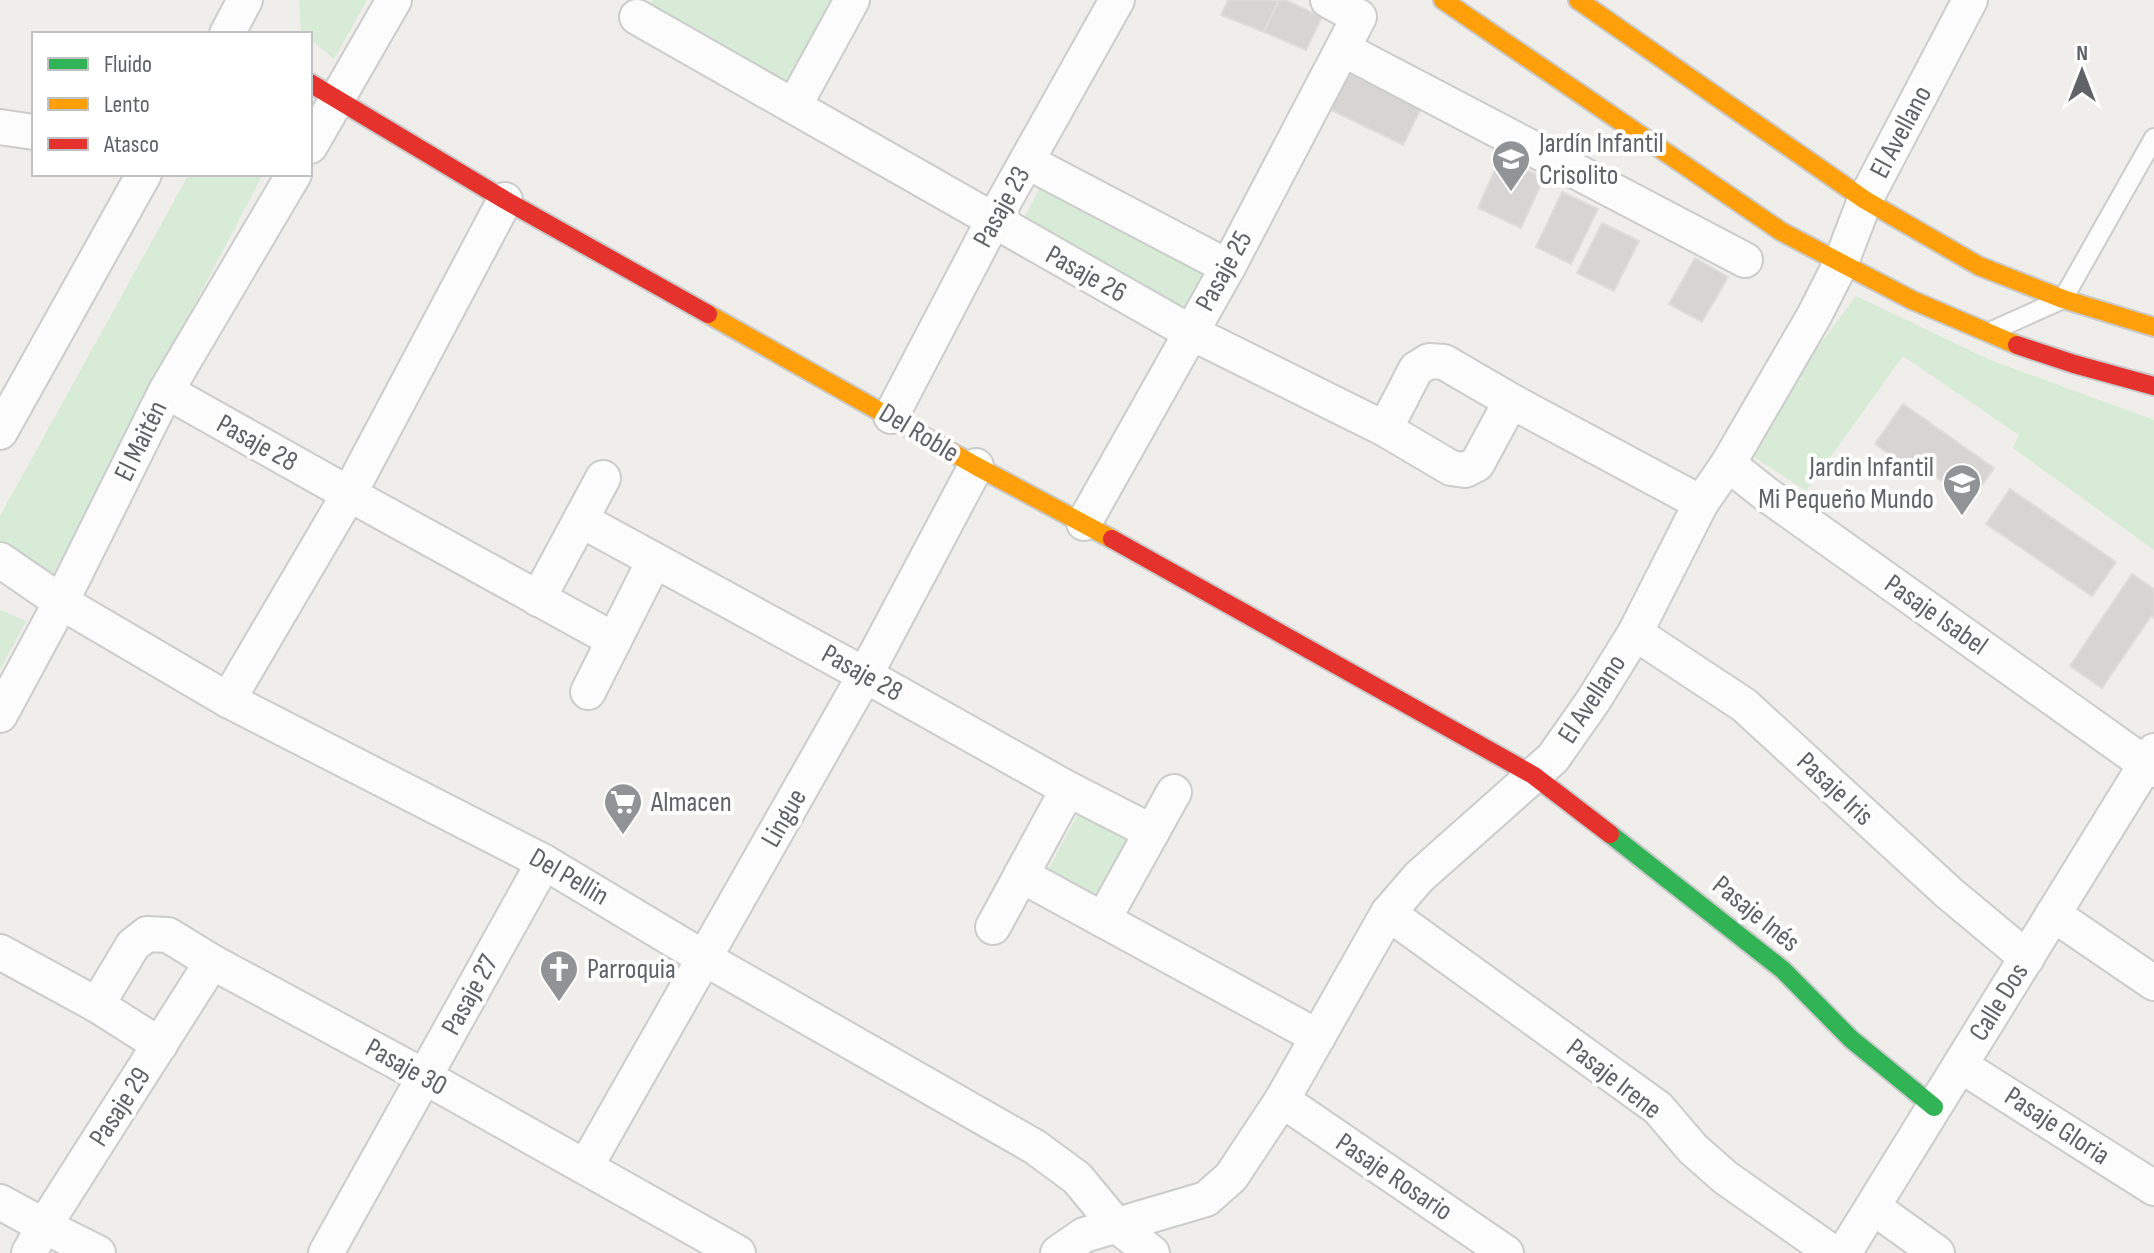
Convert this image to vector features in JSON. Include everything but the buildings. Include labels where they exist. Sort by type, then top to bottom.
[{"type":"street","points":[[312,138],[324,91],[394,0]]},
{"type":"street","points":[[794,106],[852,0]]},
{"type":"street","name":"Pasaje 23","points":[[891,416],[993,221],[1117,0]]},
{"type":"street","name":"Pasaje 25","points":[[1084,523],[1228,267],[1359,17],[1328,0]]},
{"type":"street","points":[[1443,0],[1782,232],[1840,265],[1987,333],[2047,355],[2154,386]]},
{"type":"street","points":[[1578,0],[1865,200],[1979,266],[2063,299],[2154,327]]},
{"type":"street","name":"El Avellano","points":[[1058,1253],[1084,1235],[1206,1199],[1231,1177],[1282,1100],[1388,913],[1419,877],[1553,758],[1635,633],[1701,503],[1728,464],[1814,316],[1840,265],[1865,200],[1970,0]]},
{"type":"street","name":"Pasaje 26","points":[[635,21],[794,106],[1190,332],[1385,429],[1451,468],[1465,470],[1477,464],[1511,401]]},
{"type":"street","points":[[1343,49],[1745,260]]},
{"type":"street","name":"Del Roble","points":[[324,91],[505,200],[1533,775]]},
{"type":"street","points":[[0,127],[32,132]]},
{"type":"street","points":[[1028,162],[1228,267]]},
{"type":"street","points":[[0,432],[143,176]]},
{"type":"street","name":"El Maitén","points":[[0,715],[61,602],[166,391],[293,176]]},
{"type":"street","points":[[228,700],[349,494],[505,200]]},
{"type":"street","points":[[1385,429],[1416,369],[1429,361],[1444,362],[1701,503]]},
{"type":"street","name":"Pasaje 28","points":[[166,391],[614,640]]},
{"type":"street","name":"Pasaje Isabel","points":[[1728,464],[1766,494],[2151,762]]},
{"type":"street","name":"Lingue","points":[[586,1166],[865,675],[976,466]]},
{"type":"street","points":[[538,599],[603,478]]},
{"type":"street","name":"Pasaje 28","points":[[581,520],[1068,789],[1152,832]]},
{"type":"street","name":"Del Pellin","points":[[0,560],[61,602],[228,700],[544,862],[704,958],[1035,1147],[1077,1178],[1116,1225],[1152,1253]]},
{"type":"street","points":[[588,692],[654,561]]},
{"type":"street","name":"Pasaje Iris","points":[[1635,633],[1744,705],[1949,893],[2027,958]]},
{"type":"street","name":"Calle Dos","points":[[1844,1253],[2053,914],[2151,762]]},
{"type":"street","name":"Pasaje Inés","points":[[1533,775],[1748,941],[1783,970],[1851,1039],[1934,1107]]},
{"type":"street","points":[[993,927],[1068,789]]},
{"type":"street","points":[[1103,920],[1174,792]]},
{"type":"street","name":"Pasaje 27","points":[[326,1253],[544,862]]},
{"type":"street","points":[[1021,875],[1318,1037]]},
{"type":"street","name":"Pasaje Irene","points":[[1388,913],[1658,1108],[1693,1149],[1726,1178],[1833,1253]]},
{"type":"street","points":[[2053,914],[2154,983]]},
{"type":"street","name":"Pasaje 30","points":[[97,1005],[133,945],[147,934],[168,935],[738,1253]]},
{"type":"street","points":[[0,952],[97,1005],[160,1045]]},
{"type":"street","name":"Pasaje 29","points":[[36,1240],[212,962]]},
{"type":"street","name":"Pasaje Gloria","points":[[1960,1065],[2154,1188]]},
{"type":"street","name":"Pasaje Rosario","points":[[1282,1100],[1506,1253]]},
{"type":"street","points":[[0,1202],[36,1240],[98,1253]]},
{"type":"street","points":[[1873,1207],[1937,1253]]},
{"type":"lane","points":[[1987,333],[2063,299],[2154,138]]},
{"type":"green space","points":[[299,0],[367,0],[334,59],[312,41],[312,32],[301,31]]},
{"type":"green space","points":[[653,0],[835,0],[788,86],[647,9]]},
{"type":"green space","points":[[188,176],[262,176],[51,578],[0,540],[0,516]]},
{"type":"green space","points":[[1044,180],[1208,266],[1184,311],[1020,225]]},
{"type":"green space","points":[[1856,296],[1990,360],[2154,420],[2154,550],[2013,448],[2019,435],[1903,356],[1806,491],[1751,455],[1795,378]]},
{"type":"green space","points":[[0,610],[26,621],[0,670]]},
{"type":"green space","points":[[1078,814],[1132,843],[1099,904],[1045,876]]},
{"type":"traffic: fast","points":[[1610,834],[1783,970],[1851,1039],[1934,1107]]},
{"type":"traffic: slow","points":[[1443,0],[1782,232],[1912,300],[2017,345]]},
{"type":"traffic: slow","points":[[1578,0],[1865,200],[1979,266],[2063,299],[2154,327]]},
{"type":"traffic: slow","points":[[708,314],[1112,539]]},
{"type":"traffic: jam","points":[[312,84],[505,200],[708,314]]},
{"type":"traffic: jam","points":[[2017,345],[2154,386]]},
{"type":"traffic: jam","points":[[1112,539],[1533,775],[1610,834]]},
{"type":"place","name":"Jardín Infantil Crisolito","points":[[1511,193]]},
{"type":"place","name":"Jardin Infantil Mi Pequeño Mundo","points":[[1962,517]]},
{"type":"place","name":"Almacen","points":[[623,836]]},
{"type":"place","name":"Parroquia","points":[[559,1003]]}]
